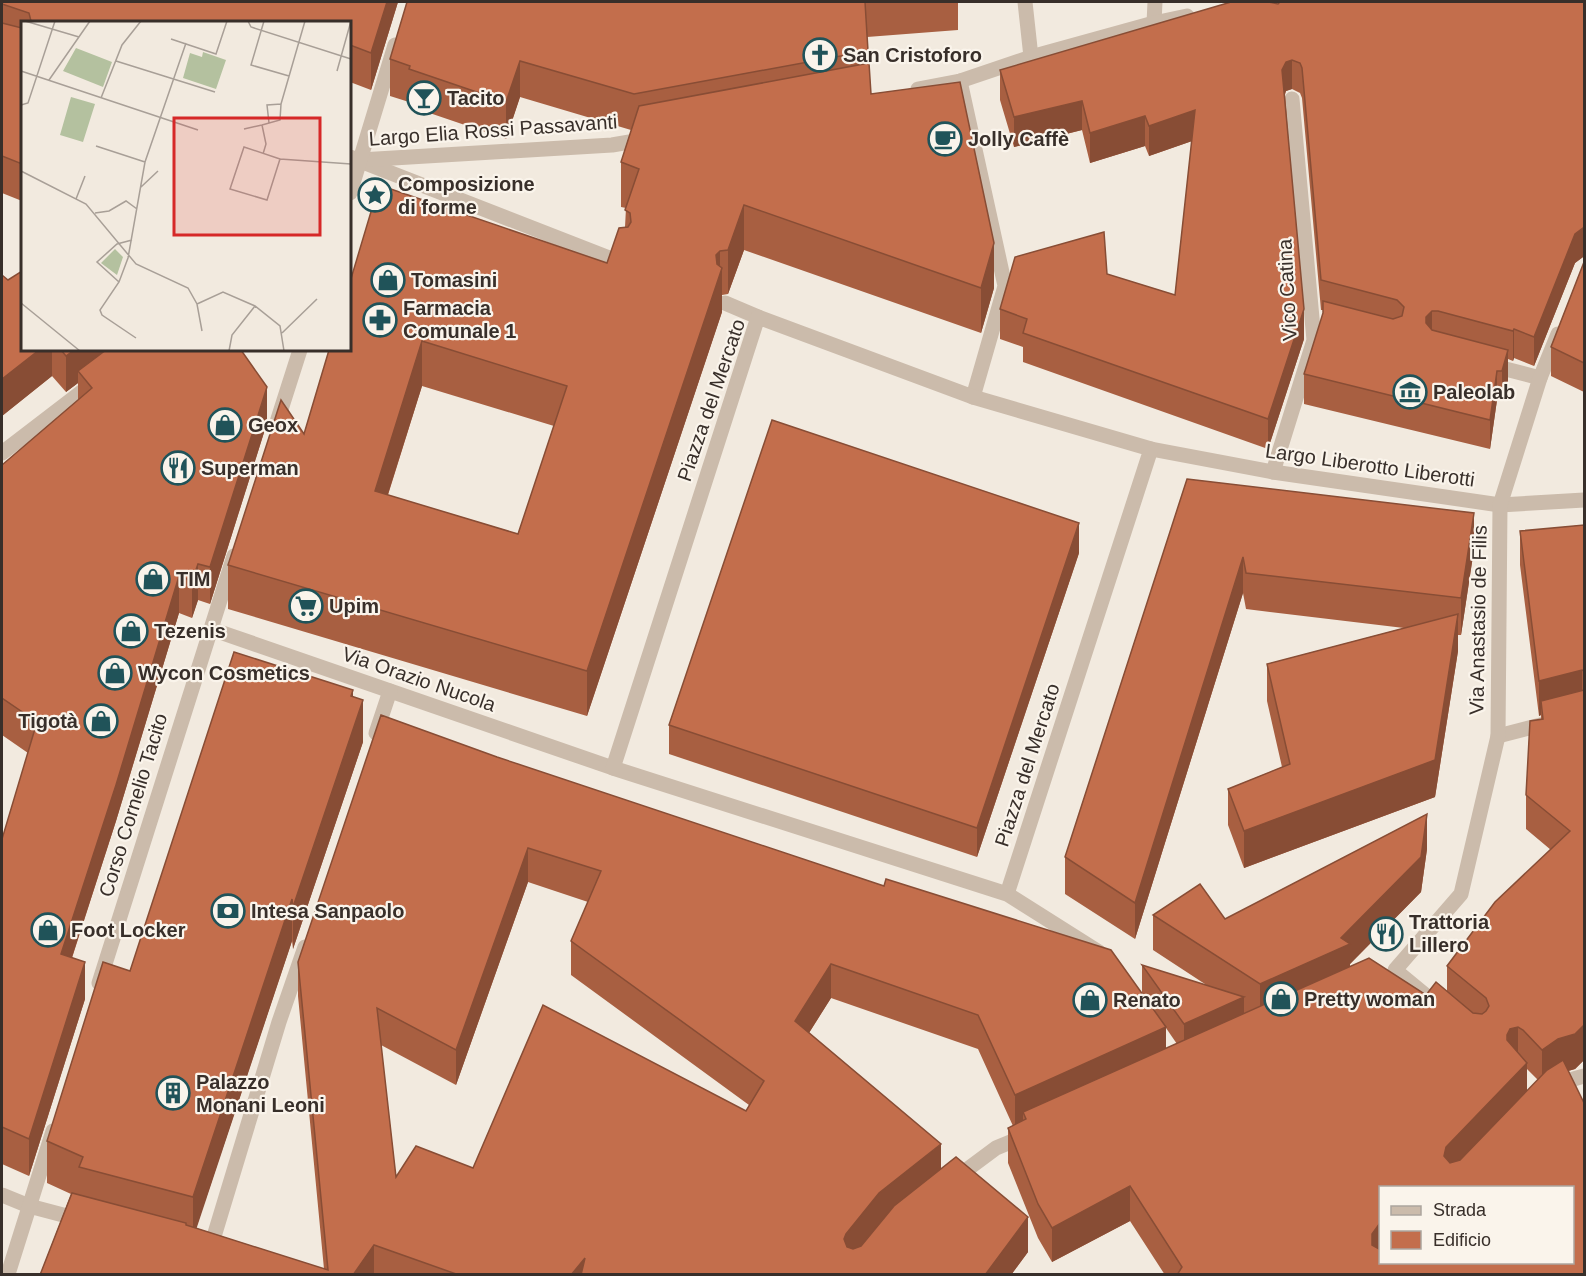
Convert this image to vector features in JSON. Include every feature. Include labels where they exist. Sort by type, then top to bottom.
[{"type":"street","points":[[1025,2],[1031,57]]},
{"type":"street","points":[[1154,23],[1155,2]]},
{"type":"street","points":[[902,92],[960,81],[1031,57],[1154,23],[1198,14]]},
{"type":"street","points":[[351,186],[355,158],[398,35]]},
{"type":"street","points":[[960,81],[1005,286],[973,398]]},
{"type":"street","name":"Vico Catina","points":[[1273,472],[1319,319],[1292,99]]},
{"type":"street","name":"Largo Elia Rossi Passavanti","points":[[355,158],[612,145],[658,137]]},
{"type":"street","name":"Largo Elia Rossi Passavanti","points":[[355,158],[622,263]]},
{"type":"street","points":[[725,303],[759,317]]},
{"type":"street","name":"Piazza del Mercato","points":[[613,768],[759,317],[973,398],[1151,449],[1007,894]]},
{"type":"street","name":"Via Anastasio de Filis","points":[[1446,1012],[1390,973],[1461,894],[1498,736],[1500,505],[1540,378],[1563,323]]},
{"type":"street","points":[[272,439],[300,351]]},
{"type":"street","points":[[1477,361],[1540,378]]},
{"type":"street","points":[[2,453],[106,374]]},
{"type":"street","name":"Largo Liberotto Liberotti","points":[[1151,449],[1273,472],[1500,505],[1584,500]]},
{"type":"street","name":"Corso Cornelio Tacito","points":[[96,994],[239,540]]},
{"type":"street","name":"Via Orazio Nucola","points":[[211,629],[613,768]]},
{"type":"street","points":[[372,746],[390,691]]},
{"type":"street","name":"Via Anastasio de Filis","points":[[1498,736],[1584,714]]},
{"type":"street","points":[[613,768],[1007,894],[1101,953],[1107,962]]},
{"type":"street","points":[[210,1253],[279,1022],[309,934]]},
{"type":"street","points":[[1541,1097],[1563,1082],[1583,1082]]},
{"type":"street","points":[[8,1275],[57,1117]]},
{"type":"street","points":[[945,1187],[996,1148],[1040,1129]]},
{"type":"street","points":[[2,1195],[29,1206],[97,1224]]},
{"type":"building","points":[[2,2],[387,2],[371,53],[351,45],[351,21],[31,21],[29,13],[2,4]]},
{"type":"building","points":[[407,2],[865,2],[868,51],[634,94],[520,61],[506,102],[409,69],[410,66],[390,59]]},
{"type":"building","points":[[1231,2],[1278,4],[1280,2],[1584,2],[1584,228],[1575,234],[1534,337],[1514,329],[1513,331],[1438,311],[1432,311],[1426,317],[1426,323],[1432,330],[1508,350],[1502,371],[1497,371],[1490,420],[1304,374],[1323,313],[1323,301],[1393,319],[1402,316],[1404,307],[1397,300],[1321,280],[1302,68],[1300,63],[1292,60],[1286,62],[1282,70],[1304,309],[1268,419],[1023,333],[1027,319],[1000,309],[1015,257],[1104,232],[1107,274],[1175,295],[1195,110],[1149,126],[1145,116],[1090,133],[1082,101],[1014,117],[1000,70]]},
{"type":"building","points":[[2,23],[21,28],[21,164],[2,156]]},
{"type":"building","points":[[869,63],[871,94],[960,82],[994,243],[981,288],[744,205],[728,250],[720,251],[716,255],[717,264],[722,268],[587,671],[228,565],[281,400],[304,434],[329,351],[351,351],[351,279],[379,185],[607,263],[619,228],[628,227],[631,222],[630,213],[625,210],[639,169],[621,162],[639,106]],"holes":[[[422,341],[567,386],[518,534],[375,491]]]},
{"type":"building","points":[[1584,262],[1584,363],[1551,347]]},
{"type":"building","points":[[21,272],[21,351],[38,351],[2,379],[2,275],[8,280]]},
{"type":"building","points":[[62,351],[73,351],[66,356]]},
{"type":"building","points":[[105,351],[242,351],[267,387],[210,567],[198,564],[192,581],[179,576],[116,785],[61,954],[85,962],[29,1139],[2,1127],[2,839],[37,722],[2,698],[2,465],[92,388],[78,371]]},
{"type":"building","points":[[772,420],[1079,523],[977,828],[669,725]]},
{"type":"building","points":[[1187,479],[1474,513],[1461,598],[1246,573],[1243,557],[1135,903],[1065,857]]},
{"type":"building","points":[[1584,525],[1584,671],[1539,681],[1520,531]]},
{"type":"building","points":[[1458,614],[1435,760],[1244,831],[1228,789],[1290,764],[1267,664]]},
{"type":"building","points":[[234,652],[353,690],[351,696],[363,700],[293,907],[292,899],[193,1197],[79,1167],[83,1157],[47,1141],[103,962],[130,971]]},
{"type":"building","points":[[1584,690],[1584,1025],[1575,1034],[1558,1039],[1542,1050],[1523,1030],[1518,1027],[1510,1029],[1507,1040],[1527,1063],[1446,1147],[1444,1156],[1450,1163],[1460,1160],[1547,1070],[1563,1060],[1584,1103],[1584,1275],[1177,1275],[1182,1267],[1130,1186],[1052,1228],[1038,1204],[1008,1128],[1026,1119],[1023,1112],[1272,1001],[1279,1003],[1281,999],[1279,998],[1369,958],[1426,995],[1436,982],[1473,1013],[1482,1014],[1486,1011],[1489,1006],[1486,998],[1447,966],[1495,902],[1570,831],[1526,795],[1530,721],[1543,719],[1541,701]]},
{"type":"building","points":[[381,715],[497,757],[884,886],[886,879],[1111,950],[1166,1027],[1015,1095],[978,1015],[831,964],[795,1021],[941,1144],[879,1193],[846,1234],[844,1239],[847,1247],[853,1249],[861,1246],[894,1206],[956,1157],[1028,1217],[985,1275],[581,1275],[585,1258],[571,1275],[459,1275],[374,1245],[353,1275],[40,1275],[72,1193],[186,1223],[186,1225],[328,1270],[298,962]],"holes":[[[528,848],[601,871],[571,941],[764,1081],[746,1111],[543,1005],[473,1168],[416,1146],[396,1177],[377,1008],[456,1050]]]},
{"type":"building","points":[[1427,814],[1421,857],[1341,938],[1350,944],[1260,984],[1153,915],[1200,884],[1225,919]]},
{"type":"building","points":[[1142,965],[1244,997],[1184,1024]]},
{"type":"place","name":"San Cristoforo","points":[[820,55]]},
{"type":"place","name":"Tacito","points":[[424,98]]},
{"type":"place","name":"Jolly Caffè","points":[[945,139]]},
{"type":"place","name":"Composizione di forme","points":[[375,195]]},
{"type":"place","name":"Tomasini","points":[[388,280]]},
{"type":"place","name":"Farmacia Comunale 1","points":[[380,320]]},
{"type":"place","name":"Paleolab","points":[[1410,392]]},
{"type":"place","name":"Geox","points":[[225,425]]},
{"type":"place","name":"Superman","points":[[178,468]]},
{"type":"place","name":"TIM","points":[[153,579]]},
{"type":"place","name":"Upim","points":[[306,606]]},
{"type":"place","name":"Tezenis","points":[[131,631]]},
{"type":"place","name":"Wycon Cosmetics","points":[[115,673]]},
{"type":"place","name":"Tigotà","points":[[101,721]]},
{"type":"place","name":"Intesa Sanpaolo","points":[[228,911]]},
{"type":"place","name":"Foot Locker","points":[[48,930]]},
{"type":"place","name":"Trattoria Lillero","points":[[1386,934]]},
{"type":"place","name":"Pretty woman","points":[[1281,999]]},
{"type":"place","name":"Renato","points":[[1090,1000]]},
{"type":"place","name":"Palazzo Monani Leoni","points":[[173,1093]]}]
